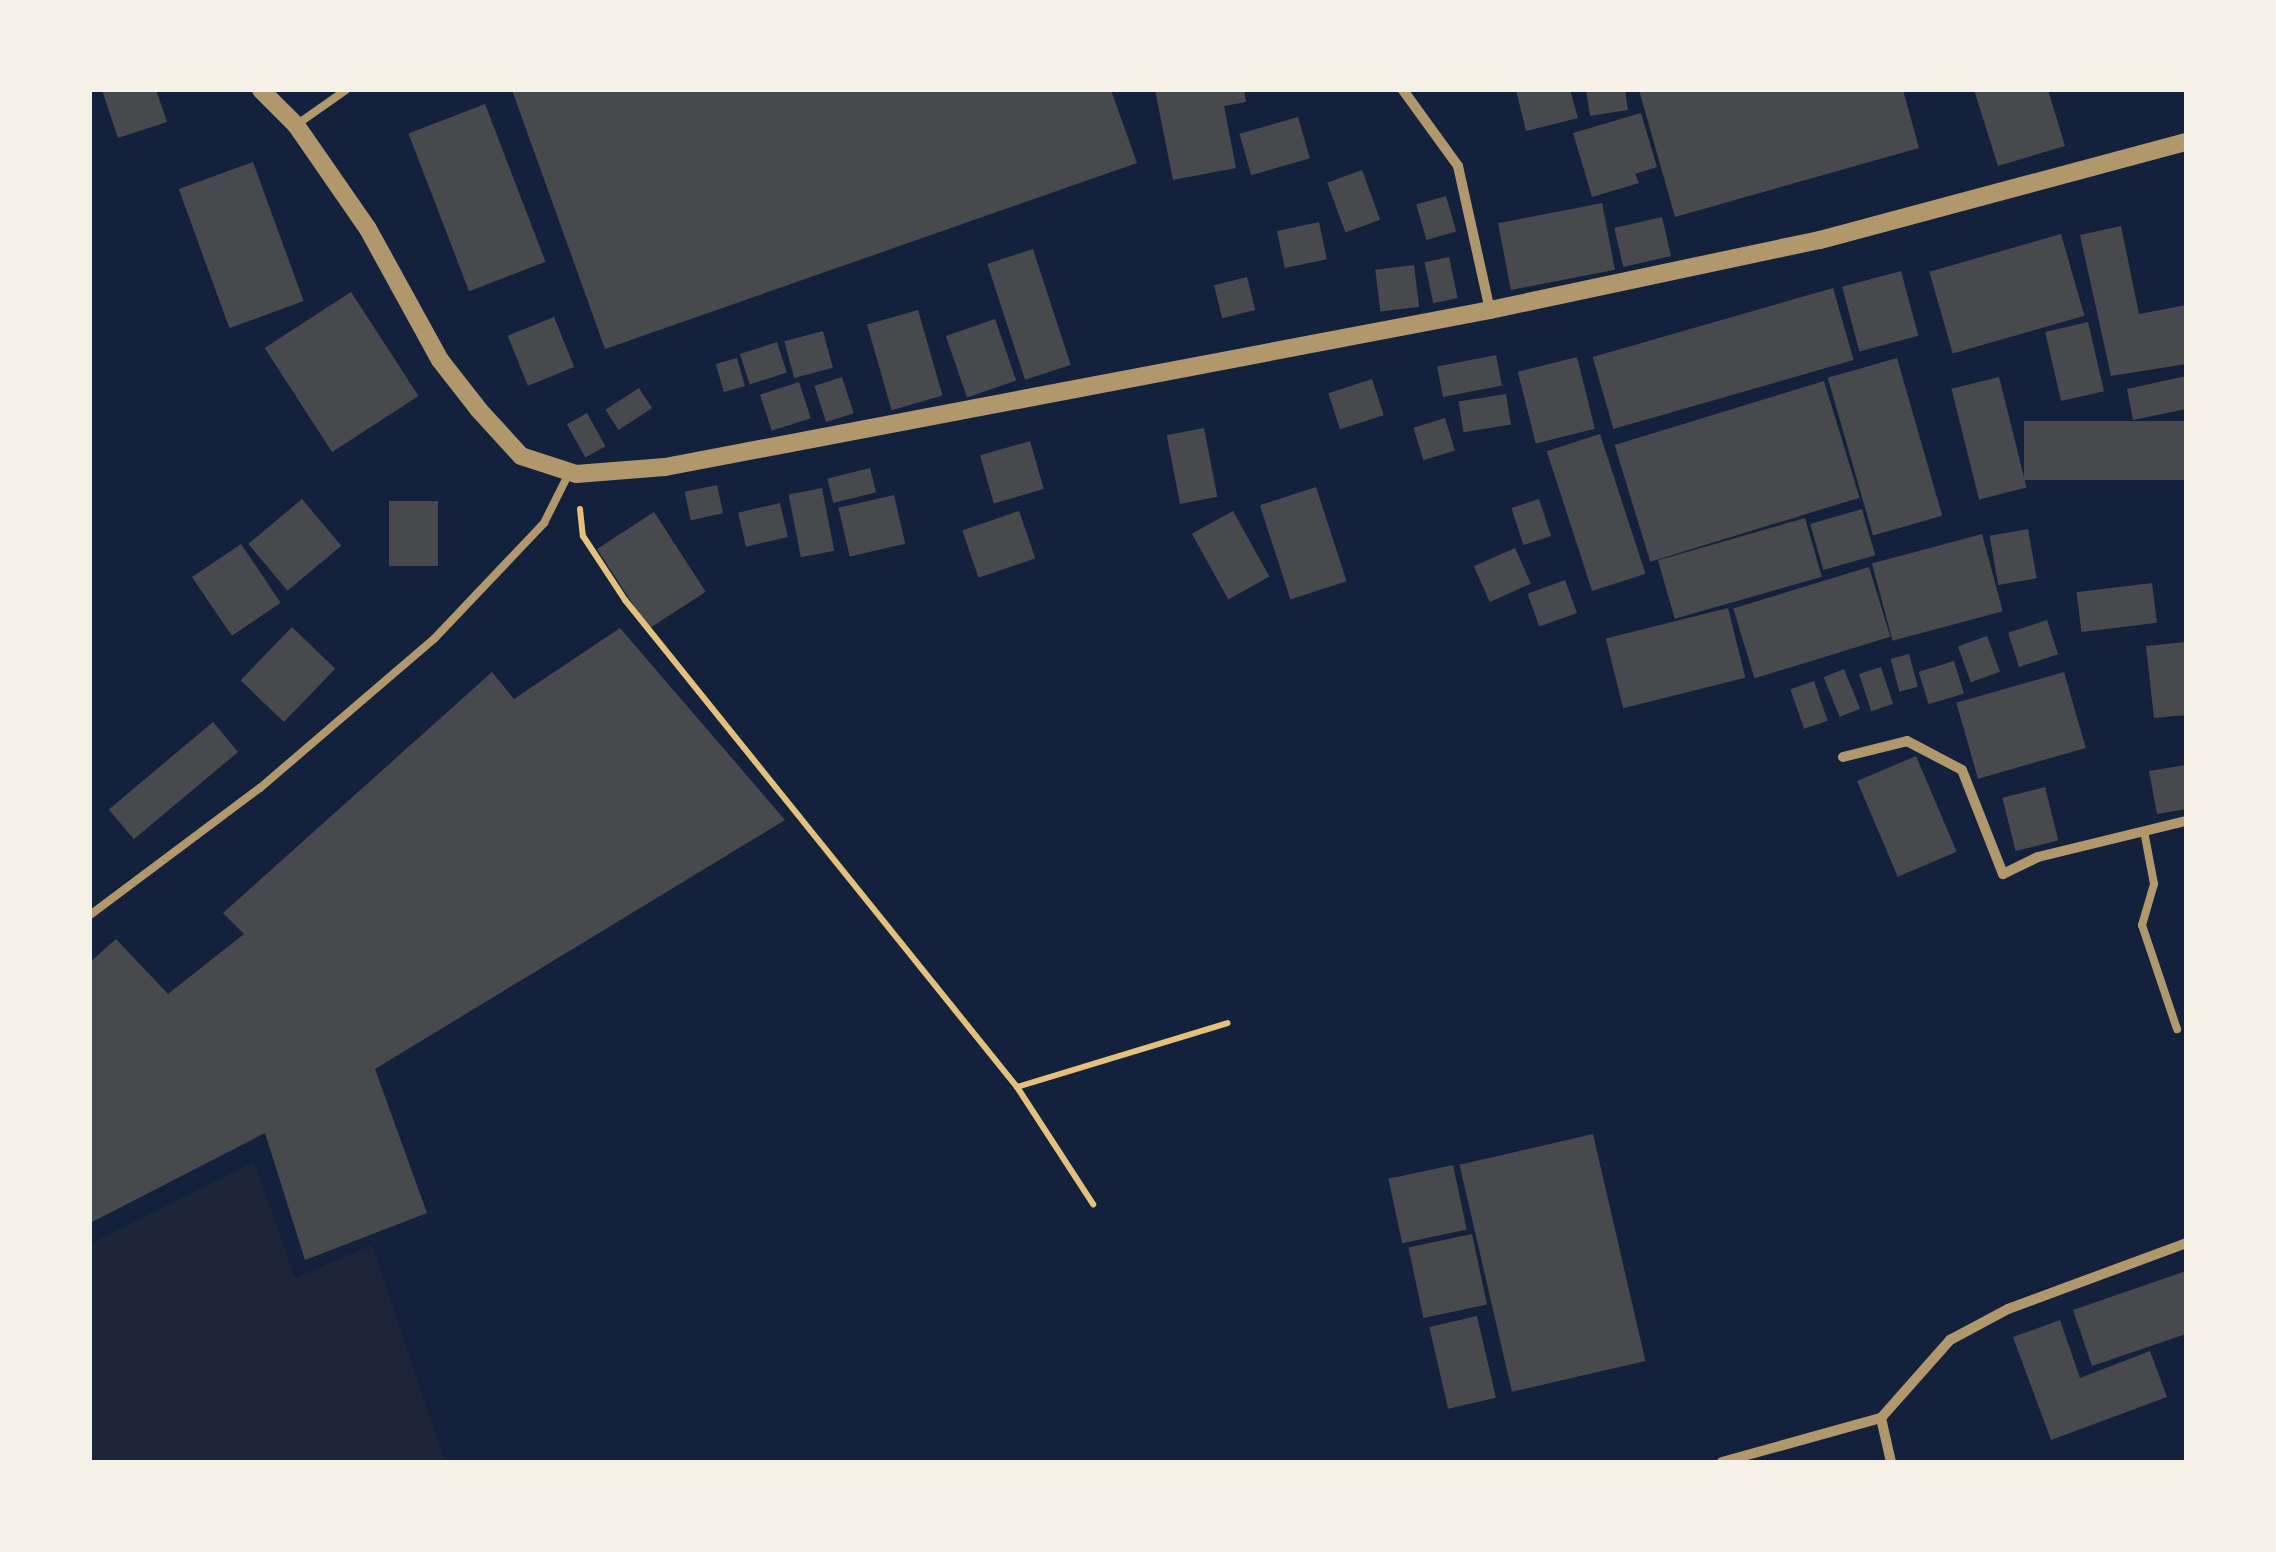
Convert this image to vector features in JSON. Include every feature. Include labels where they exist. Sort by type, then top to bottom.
[{"type":"street","points":[[261,90],[296,125],[368,229],[440,360],[479,410],[521,456],[572,473],[650,469],[1490,310],[1820,240],[2186,142]]},
{"type":"street","points":[[1403,90],[1458,166],[1490,310]]},
{"type":"street","points":[[1843,757],[1907,741],[1962,770],[2003,874],[2038,856],[2186,822]]},
{"type":"street","points":[[1722,1462],[1880,1418],[1950,1340],[2008,1309],[2186,1244]]},
{"type":"street","points":[[1880,1418],[1891,1462]]},
{"type":"lane","points":[[296,125],[346,90]]},
{"type":"lane","points":[[90,915],[260,788],[434,639],[544,523],[572,473]]},
{"type":"lane","points":[[2144,831],[2154,884],[2142,926],[2177,1029]]},
{"type":"path","points":[[572,473],[583,536],[625,600],[1017,1087],[1093,1204]]},
{"type":"path","points":[[1017,1087],[1228,1022]]},
{"type":"shaded area","points":[[254,1162],[295,1278],[372,1245],[445,1462],[90,1462],[90,1244]]},
{"type":"building","points":[[102,90],[156,90],[167,122],[118,138]]},
{"type":"building","points":[[512,90],[1111,90],[1137,163],[605,349]]},
{"type":"building","points":[[1155,90],[1244,90],[1246,102],[1224,106],[1236,168],[1173,180]]},
{"type":"building","points":[[1516,90],[1570,90],[1578,118],[1526,131]]},
{"type":"building","points":[[1586,90],[1625,90],[1628,110],[1590,116]]},
{"type":"building","points":[[1639,90],[1903,90],[1919,148],[1675,217]]},
{"type":"building","points":[[1974,90],[2048,90],[2065,146],[1998,166]]},
{"type":"building","points":[[485,104],[546,262],[469,291],[408,133]]},
{"type":"building","points":[[1641,113],[1657,167],[1635,174],[1639,183],[1592,197],[1573,133]]},
{"type":"building","points":[[1298,117],[1310,158],[1251,175],[1239,134]]},
{"type":"building","points":[[253,162],[304,301],[229,328],[179,189]]},
{"type":"building","points":[[1362,170],[1380,220],[1345,232],[1327,183]]},
{"type":"building","points":[[1446,196],[1456,232],[1426,240],[1416,205]]},
{"type":"building","points":[[1602,203],[1615,270],[1511,290],[1498,223]]},
{"type":"building","points":[[1662,217],[1671,256],[1623,267],[1614,228]]},
{"type":"building","points":[[1319,222],[1327,259],[1285,268],[1277,231]]},
{"type":"building","points":[[2121,226],[2139,314],[2186,305],[2186,364],[2111,376],[2080,235]]},
{"type":"building","points":[[2061,234],[2084,316],[1953,353],[1929,272]]},
{"type":"building","points":[[1033,249],[1071,365],[1025,380],[987,264]]},
{"type":"building","points":[[1449,257],[1458,298],[1433,303],[1425,262]]},
{"type":"building","points":[[1414,265],[1419,307],[1380,311],[1375,270]]},
{"type":"building","points":[[1901,271],[1918,336],[1859,352],[1842,287]]},
{"type":"building","points":[[1247,277],[1255,310],[1222,318],[1214,285]]},
{"type":"building","points":[[1833,288],[1854,360],[1613,429],[1593,357]]},
{"type":"building","points":[[351,292],[419,396],[332,452],[265,348]]},
{"type":"building","points":[[918,310],[943,396],[892,410],[867,325]]},
{"type":"building","points":[[554,317],[574,367],[528,386],[508,336]]},
{"type":"building","points":[[995,319],[1016,380],[967,397],[946,336]]},
{"type":"building","points":[[2088,322],[2104,391],[2061,401],[2045,332]]},
{"type":"building","points":[[823,331],[833,368],[794,378],[784,341]]},
{"type":"building","points":[[777,342],[787,372],[750,384],[740,354]]},
{"type":"building","points":[[1496,355],[1502,385],[1443,397],[1437,366]]},
{"type":"building","points":[[1577,357],[1595,429],[1536,444],[1518,372]]},
{"type":"building","points":[[737,358],[745,386],[724,392],[716,364]]},
{"type":"building","points":[[1897,358],[1942,516],[1873,535],[1828,378]]},
{"type":"building","points":[[2186,376],[2186,409],[2133,420],[2127,389]]},
{"type":"building","points":[[842,377],[854,413],[826,422],[814,386]]},
{"type":"building","points":[[1999,377],[2027,488],[1979,499],[1951,389]]},
{"type":"building","points":[[1372,379],[1384,415],[1340,429],[1328,393]]},
{"type":"building","points":[[1824,381],[1860,498],[1650,562],[1615,445]]},
{"type":"building","points":[[799,382],[811,418],[772,431],[760,395]]},
{"type":"building","points":[[639,388],[652,408],[619,430],[605,410]]},
{"type":"building","points":[[1506,394],[1511,425],[1463,432],[1459,402]]},
{"type":"building","points":[[587,413],[605,446],[585,457],[567,424]]},
{"type":"building","points":[[1445,418],[1455,451],[1423,460],[1413,428]]},
{"type":"building","points":[[2024,421],[2186,421],[2186,480],[2024,480]]},
{"type":"building","points":[[1204,428],[1217,497],[1180,504],[1167,435]]},
{"type":"building","points":[[1600,434],[1645,574],[1592,591],[1547,451]]},
{"type":"building","points":[[1030,441],[1044,489],[994,503],[980,455]]},
{"type":"building","points":[[870,468],[876,492],[833,503],[827,479]]},
{"type":"building","points":[[717,485],[723,513],[691,520],[685,492]]},
{"type":"building","points":[[1316,487],[1347,581],[1290,599],[1260,505]]},
{"type":"building","points":[[822,488],[834,551],[801,557],[789,494]]},
{"type":"building","points":[[894,495],[905,544],[850,557],[838,508]]},
{"type":"building","points":[[302,499],[341,546],[288,591],[248,544]]},
{"type":"building","points":[[1539,499],[1551,536],[1523,545],[1511,508]]},
{"type":"building","points":[[389,501],[438,501],[438,566],[389,566]]},
{"type":"building","points":[[780,503],[788,537],[746,547],[738,513]]},
{"type":"building","points":[[1862,509],[1875,555],[1823,570],[1810,524]]},
{"type":"building","points":[[1019,511],[1035,558],[979,578],[962,531]]},
{"type":"building","points":[[1233,511],[1269,577],[1228,599],[1192,534]]},
{"type":"building","points":[[654,512],[706,592],[649,629],[597,549]]},
{"type":"building","points":[[1805,518],[1822,577],[1675,619],[1658,560]]},
{"type":"building","points":[[2028,529],[2037,578],[1998,585],[1990,536]]},
{"type":"building","points":[[1982,534],[2003,611],[1893,641],[1872,564]]},
{"type":"building","points":[[241,544],[281,603],[232,636],[192,577]]},
{"type":"building","points":[[1515,548],[1531,584],[1490,602],[1474,566]]},
{"type":"building","points":[[1869,567],[1890,637],[1755,678],[1733,609]]},
{"type":"building","points":[[1565,580],[1577,613],[1539,627],[1527,594]]},
{"type":"building","points":[[2152,583],[2157,623],[2081,632],[2077,592]]},
{"type":"building","points":[[1728,608],[1745,678],[1623,708],[1606,638]]},
{"type":"building","points":[[2047,620],[2058,654],[2019,667],[2008,633]]},
{"type":"building","points":[[292,627],[335,669],[284,722],[241,680]]},
{"type":"building","points":[[620,628],[785,820],[375,1069],[427,1213],[305,1260],[265,1133],[90,1223],[90,962],[116,939],[168,994],[244,934],[223,913],[492,672],[514,699]]},
{"type":"building","points":[[1987,636],[2000,672],[1971,682],[1958,647]]},
{"type":"building","points":[[2186,642],[2186,715],[2154,718],[2146,646]]},
{"type":"building","points":[[1909,654],[1918,687],[1899,692],[1891,659]]},
{"type":"building","points":[[1954,661],[1964,694],[1929,704],[1919,672]]},
{"type":"building","points":[[1881,667],[1893,704],[1871,711],[1859,674]]},
{"type":"building","points":[[1844,669],[1860,709],[1840,717],[1824,677]]},
{"type":"building","points":[[2064,672],[2086,748],[1978,779],[1956,703]]},
{"type":"building","points":[[1814,681],[1828,721],[1804,729],[1790,689]]},
{"type":"building","points":[[213,722],[238,752],[134,839],[109,809]]},
{"type":"building","points":[[1916,756],[1957,852],[1898,877],[1857,781]]},
{"type":"building","points":[[2186,765],[2186,809],[2157,814],[2149,771]]},
{"type":"building","points":[[2045,787],[2058,840],[2016,851],[2002,798]]},
{"type":"building","points":[[1593,1134],[1645,1361],[1512,1392],[1460,1165]]},
{"type":"building","points":[[1453,1165],[1467,1230],[1402,1243],[1388,1179]]},
{"type":"building","points":[[1472,1234],[1487,1304],[1423,1318],[1408,1248]]},
{"type":"building","points":[[2186,1271],[2186,1334],[2092,1366],[2073,1310]]},
{"type":"building","points":[[1477,1316],[1496,1398],[1448,1409],[1429,1327]]},
{"type":"building","points":[[2060,1320],[2080,1378],[2150,1351],[2167,1397],[2051,1440],[2013,1337]]}]
